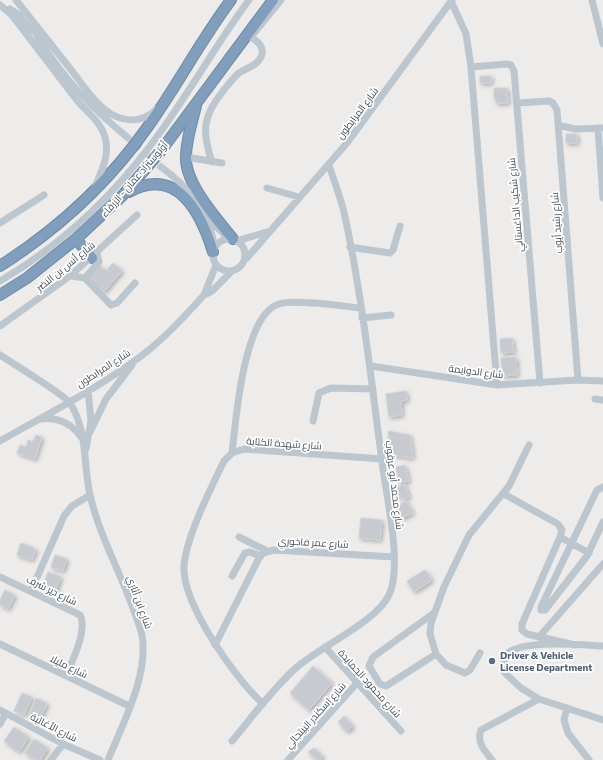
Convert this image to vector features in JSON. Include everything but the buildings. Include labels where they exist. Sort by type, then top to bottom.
[{"type":"highway","points":[[0,266],[38,239],[94,191],[130,151],[164,103],[207,33],[231,0]]},
{"type":"highway","name":"أوتوستراد عمان - الزرقاء","points":[[0,295],[27,278],[76,239],[122,196],[160,152],[198,99],[249,36],[273,0]]},
{"type":"highway","points":[[198,99],[190,130],[186,158],[191,180],[233,240]]},
{"type":"highway","points":[[122,196],[142,185],[149,183],[164,184],[177,190],[202,221],[214,250]]},
{"type":"highway","points":[[76,239],[94,256]]},
{"type":"street","points":[[15,0],[42,44],[83,96],[127,137]]},
{"type":"street","points":[[15,0],[88,92],[111,114],[125,119],[140,121],[149,116],[164,103]]},
{"type":"street","points":[[0,277],[38,252],[71,227],[125,173],[148,143],[245,0]]},
{"type":"street","points":[[0,281],[40,255],[72,229],[127,174],[162,129],[249,0]]},
{"type":"street","points":[[212,162],[205,140],[204,129],[207,117],[214,104],[233,79],[258,61],[262,55],[262,48],[259,42],[249,36],[281,0]]},
{"type":"street","points":[[452,0],[466,34],[471,67],[497,385]]},
{"type":"street","name":"شارع المرابطون","points":[[246,259],[299,197],[329,165],[452,0]]},
{"type":"street","points":[[592,0],[603,44]]},
{"type":"street","points":[[2,6],[13,10],[19,15],[36,39],[42,44]]},
{"type":"street","points":[[2,6],[11,14],[77,101],[96,119],[101,128],[107,146],[106,156],[104,166],[94,191]]},
{"type":"street","name":"شارع شكيب الداغستاني","points":[[471,67],[511,65],[514,71],[540,383]]},
{"type":"street","name":"شارع رشيد أيوب","points":[[517,103],[545,101],[553,103],[556,106],[578,380]]},
{"type":"street","points":[[558,125],[575,129],[601,128],[603,198]]},
{"type":"street","points":[[186,158],[222,163]]},
{"type":"street","name":"شارع محمد أبو عرقوب","points":[[232,741],[290,673],[307,658],[342,637],[382,607],[389,595],[394,580],[394,557],[371,366],[343,211],[329,165]]},
{"type":"street","points":[[161,166],[187,190],[207,218],[244,248],[246,259],[243,265],[232,271],[226,271],[216,265],[207,218]]},
{"type":"street","points":[[267,188],[299,197]]},
{"type":"street","points":[[0,223],[44,195]]},
{"type":"street","name":"شارع أنس بن النضر","points":[[0,326],[70,276],[94,256],[137,215]]},
{"type":"street","points":[[350,246],[390,253],[393,250],[400,226]]},
{"type":"street","points":[[214,250],[224,240],[233,240],[270,231]]},
{"type":"street","points":[[85,278],[99,262],[94,256]]},
{"type":"street","name":"شارع المرابطون","points":[[204,295],[216,265]]},
{"type":"street","name":"شارع المرابطون","points":[[0,441],[69,402],[140,357],[158,342],[204,295],[212,291],[232,271]]},
{"type":"street","points":[[70,276],[85,278],[111,304],[117,303],[135,283]]},
{"type":"street","points":[[232,452],[243,372],[256,329],[264,314],[270,308],[286,302],[360,308]]},
{"type":"street","points":[[362,318],[391,315]]},
{"type":"street","points":[[0,355],[69,402]]},
{"type":"street","points":[[90,432],[97,415],[112,389],[140,357]]},
{"type":"street","name":"شارع الدوايمة","points":[[371,366],[497,385],[578,380],[603,381]]},
{"type":"street","points":[[313,421],[319,393],[331,388],[373,389]]},
{"type":"street","name":"شارع ابن أثاري","points":[[85,451],[90,432],[91,411],[88,390]]},
{"type":"street","points":[[595,399],[603,400]]},
{"type":"street","name":"شارع ابن أثاري","points":[[69,402],[80,426],[83,439],[90,495],[143,639],[143,664],[141,676],[108,760]]},
{"type":"street","points":[[38,419],[59,420],[69,424],[83,439]]},
{"type":"street","points":[[480,653],[470,670],[465,673],[446,665],[436,654],[430,634],[435,613],[444,587],[469,535],[504,494],[529,445]]},
{"type":"street","name":"شارع شهدة الكتابة","points":[[215,645],[189,592],[184,571],[185,560],[200,516],[224,461],[232,452],[244,450],[382,459]]},
{"type":"street","points":[[603,487],[597,490],[541,607],[543,611],[589,553],[603,522]]},
{"type":"street","points":[[504,494],[558,524],[562,530],[522,624],[524,632],[575,645]]},
{"type":"street","points":[[31,591],[64,516],[72,506],[90,495]]},
{"type":"street","points":[[239,536],[267,551]]},
{"type":"street","points":[[560,537],[589,553]]},
{"type":"street","name":"شارع عمر فاخوري","points":[[215,645],[260,556],[267,551],[274,550],[394,557]]},
{"type":"street","points":[[232,576],[245,553],[250,552],[260,556]]},
{"type":"street","points":[[539,637],[603,564]]},
{"type":"street","name":"شارع دير شرف","points":[[0,577],[77,613],[83,620],[83,630],[66,676]]},
{"type":"street","points":[[435,613],[373,657],[369,666],[380,684],[386,686],[436,654]]},
{"type":"street","points":[[589,646],[603,640]]},
{"type":"street","name":"شارع مليلا","points":[[0,644],[129,706]]},
{"type":"street","points":[[603,646],[557,644],[517,648],[507,654],[503,662],[504,672],[521,688],[539,699],[603,720]]},
{"type":"street","points":[[215,645],[239,678],[263,704]]},
{"type":"street","name":"شارع محمود الحمايدة","points":[[325,647],[401,731]]},
{"type":"street","name":"شارع إسكندر البيتجالي","points":[[288,760],[357,683]]},
{"type":"street","points":[[492,760],[480,741],[479,735],[481,730],[539,699]]},
{"type":"street","points":[[568,708],[564,720],[568,733],[589,760]]},
{"type":"street","points":[[0,724],[3,712]]},
{"type":"street","name":"شارع الأغالبة","points":[[3,712],[63,744],[100,760]]},
{"type":"street","points":[[51,760],[63,744]]},
{"type":"tunnel","points":[[127,137],[161,167]]},
{"type":"place","name":"Driver & Vehicle License Department","points":[[492,661]]}]
